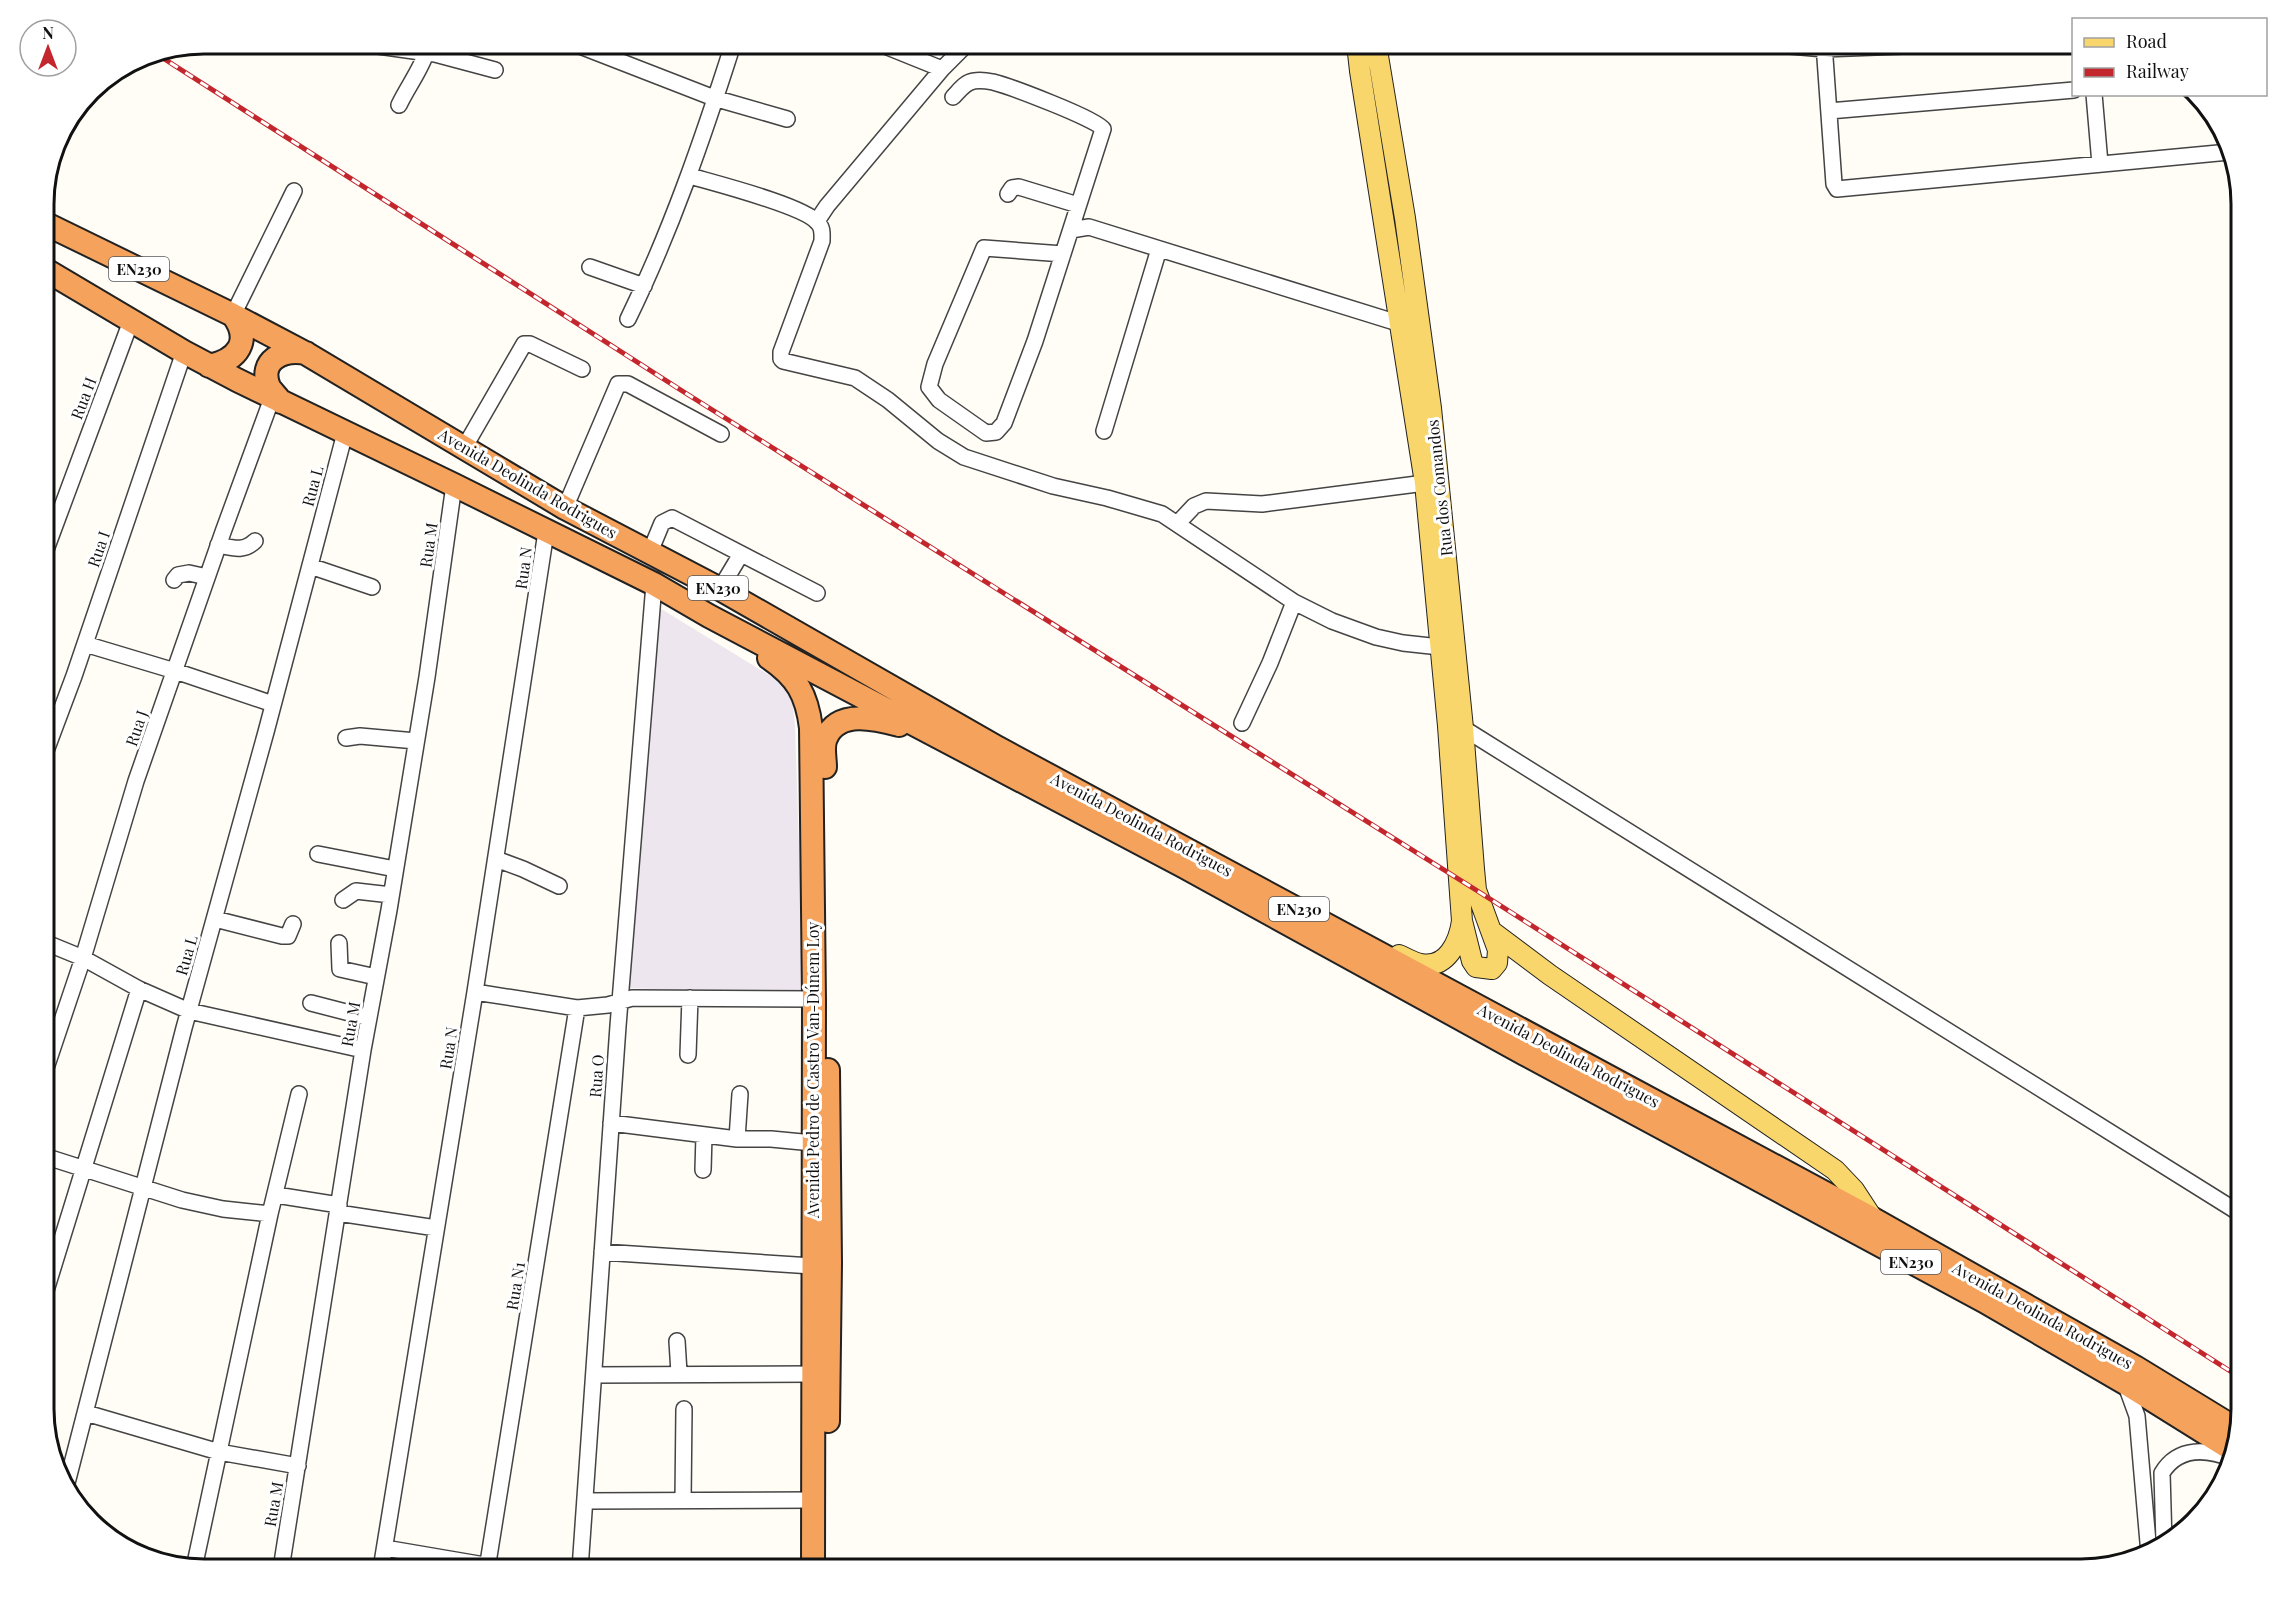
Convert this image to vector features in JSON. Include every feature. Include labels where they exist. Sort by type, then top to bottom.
[{"type":"highway","name":"Avenida Deolinda Rodrigues","points":[[54,228],[233,315],[307,354],[565,508],[720,589],[998,748],[1873,1219],[2135,1367],[2230,1425]]},
{"type":"highway","name":"Avenida Deolinda Rodrigues","points":[[54,275],[209,366],[654,584],[709,616],[1183,866],[1525,1054],[1984,1301],[2125,1383],[2226,1446]]},
{"type":"highway","points":[[209,366],[227,361],[241,344],[241,326],[233,315]]},
{"type":"highway","points":[[277,400],[270,387],[267,374],[271,364],[283,352],[295,351],[307,354]]},
{"type":"highway","name":"Avenida Pedro de Castro Van-Dúnem Loy","points":[[709,616],[786,671],[798,685],[809,712],[814,999],[813,1559]]},
{"type":"highway","name":"Avenida Pedro de Castro Van-Dúnem Loy","points":[[828,1559],[831,1263],[824,742],[839,723],[860,718],[874,718],[932,733]]},
{"type":"main road","name":"Rua dos Comandos","points":[[1358,54],[1425,483],[1462,921]]},
{"type":"main road","name":"Rua dos Comandos","points":[[1378,54],[1405,218],[1431,408],[1463,728],[1476,890],[1494,933]]},
{"type":"main road","points":[[1345,933],[1420,964],[1431,964],[1442,960],[1451,952],[1458,938],[1462,921]]},
{"type":"main road","points":[[1462,921],[1472,961],[1476,967],[1492,969],[1497,963],[1498,950],[1494,933]]},
{"type":"main road","points":[[1494,933],[1550,975],[1835,1170],[1854,1190],[1873,1219]]},
{"type":"street","points":[[399,105],[411,80],[423,64],[426,54]]},
{"type":"street","points":[[430,54],[495,70]]},
{"type":"street","points":[[604,54],[714,98],[787,119]]},
{"type":"street","points":[[628,320],[690,176],[729,54]]},
{"type":"street","points":[[905,54],[942,69]]},
{"type":"street","points":[[817,221],[827,206],[957,54]]},
{"type":"street","points":[[1824,54],[1834,184],[1837,189],[2222,153]]},
{"type":"street","points":[[953,98],[964,85],[974,81],[991,81],[1101,125],[1103,129],[1101,137],[1035,341],[1004,423],[996,432],[986,433],[939,400],[929,387],[936,364],[984,248],[1063,254]]},
{"type":"street","points":[[1828,111],[2072,90]]},
{"type":"street","points":[[2094,96],[2100,164]]},
{"type":"street","points":[[690,176],[754,194],[797,210],[817,221],[823,233],[822,241],[781,352],[783,361],[855,378],[888,400],[938,441],[964,457],[1053,486],[1147,509],[1167,517],[1294,602],[1356,631],[1403,643],[1440,647]]},
{"type":"street","points":[[1008,194],[1012,188],[1019,187],[1077,209],[1089,227]]},
{"type":"street","points":[[233,315],[294,191]]},
{"type":"street","points":[[1071,230],[1089,227],[1401,324]]},
{"type":"street","points":[[1104,431],[1159,249]]},
{"type":"street","points":[[590,267],[644,286]]},
{"type":"street","name":"Rua H","points":[[54,528],[131,321]]},
{"type":"street","points":[[464,448],[524,344],[531,344],[582,369]]},
{"type":"street","name":"Rua I","points":[[54,729],[184,351]]},
{"type":"street","points":[[565,508],[618,384],[628,384],[721,434]]},
{"type":"street","name":"Rua J","points":[[54,1044],[83,958],[136,781],[218,545],[277,400]]},
{"type":"street","name":"Rua L","points":[[69,1474],[189,1011],[345,433]]},
{"type":"street","points":[[1177,524],[1194,506],[1206,501],[1262,504],[1425,483]]},
{"type":"street","name":"Rua M","points":[[282,1559],[363,1050],[416,741],[454,485]]},
{"type":"street","points":[[650,552],[662,523],[672,518],[817,593]]},
{"type":"street","name":"Rua N","points":[[383,1559],[475,992],[546,532]]},
{"type":"street","points":[[218,545],[240,549],[250,546],[255,541]]},
{"type":"street","points":[[720,589],[741,554]]},
{"type":"street","points":[[309,566],[372,587]]},
{"type":"street","points":[[174,580],[178,575],[189,573],[207,577]]},
{"type":"street","name":"Rua O","points":[[581,1559],[620,1001],[654,584]]},
{"type":"street","points":[[1242,723],[1270,663],[1294,602]]},
{"type":"street","points":[[85,644],[273,704]]},
{"type":"street","points":[[1463,728],[2091,1118],[2231,1208]]},
{"type":"street","points":[[346,738],[360,736],[416,741]]},
{"type":"street","points":[[318,854],[395,869]]},
{"type":"street","points":[[496,859],[523,868],[559,886]]},
{"type":"street","points":[[343,900],[356,891],[391,895]]},
{"type":"street","points":[[215,919],[282,936],[288,936],[293,924]]},
{"type":"street","points":[[339,943],[340,969],[376,977]]},
{"type":"street","points":[[54,946],[83,958],[139,989],[189,1011],[363,1050]]},
{"type":"street","points":[[54,1266],[139,989]]},
{"type":"street","points":[[475,992],[577,1008],[608,1005],[632,998],[814,999]]},
{"type":"street","points":[[688,1055],[690,998]]},
{"type":"street","points":[[311,1003],[369,1018]]},
{"type":"street","name":"Rua N1","points":[[488,1559],[577,1008]]},
{"type":"street","points":[[196,1559],[270,1214],[299,1094]]},
{"type":"street","points":[[736,1139],[740,1094]]},
{"type":"street","points":[[611,1123],[736,1139],[771,1139],[813,1143]]},
{"type":"street","points":[[703,1170],[704,1135]]},
{"type":"street","points":[[54,1159],[144,1188],[223,1209],[270,1214]]},
{"type":"street","points":[[276,1195],[436,1228]]},
{"type":"street","points":[[602,1252],[812,1266]]},
{"type":"street","points":[[678,1341],[679,1373]]},
{"type":"street","points":[[594,1375],[812,1374]]},
{"type":"street","points":[[2125,1383],[2137,1416],[2148,1542]]},
{"type":"street","points":[[683,1500],[684,1409]]},
{"type":"street","points":[[86,1413],[219,1452],[298,1466]]},
{"type":"street","points":[[2164,1534],[2162,1473],[2176,1458],[2188,1453],[2213,1452],[2223,1456]]},
{"type":"street","points":[[585,1501],[813,1500]]},
{"type":"street","points":[[385,1548],[441,1559]]},
{"type":"shaded area","points":[[658,607],[774,678],[792,697],[795,726],[804,994],[627,988]]},
{"type":"railway","points":[[165,59],[687,394],[1476,890],[2231,1372]]}]
